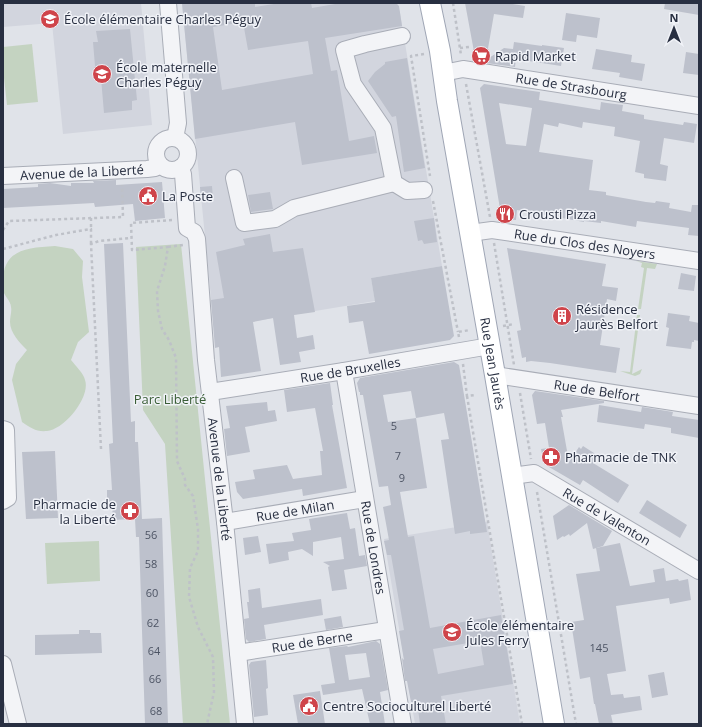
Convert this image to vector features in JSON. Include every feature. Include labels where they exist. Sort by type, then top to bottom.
[{"type":"main road","name":"Rue Jean Jaurès","points":[[430,3],[554,724]]},
{"type":"street","points":[[168,3],[178,123],[176,138]]},
{"type":"street","points":[[394,183],[383,128],[353,84],[344,50],[402,36]]},
{"type":"street","name":"Rue de Strasbourg","points":[[443,73],[463,69],[699,106]]},
{"type":"street","points":[[176,138],[182,140],[186,145],[188,158],[185,164],[180,168],[173,170],[166,169],[160,165],[157,160],[157,149],[164,140],[176,138]]},
{"type":"street","name":"Avenue de la Liberté","points":[[3,176],[155,168],[160,165]]},
{"type":"street","name":"Avenue de la Liberté","points":[[180,168],[183,174],[187,228],[194,232],[197,239],[210,392],[225,522],[244,724]]},
{"type":"street","points":[[234,178],[244,223],[274,219],[294,208],[394,183],[407,191],[424,190]]},
{"type":"street","name":"Rue du Clos des Noyers","points":[[470,233],[492,230],[699,262]]},
{"type":"street","name":"Rue de Bruxelles","points":[[210,392],[490,346]]},
{"type":"street","name":"Rue de Londres","points":[[344,371],[366,499],[386,630],[403,724]]},
{"type":"street","name":"Rue de Belfort","points":[[495,374],[699,406]]},
{"type":"street","points":[[3,429],[6,430],[8,498],[3,501]]},
{"type":"street","name":"Rue de Valenton","points":[[512,476],[534,472],[699,571]]},
{"type":"street","name":"Rue de Milan","points":[[225,522],[366,499]]},
{"type":"street","name":"Rue de Berne","points":[[238,653],[386,630]]},
{"type":"street","points":[[3,664],[18,724]]},
{"type":"path","points":[[452,3],[462,59]]},
{"type":"path","points":[[454,49],[469,47]]},
{"type":"path","points":[[466,82],[490,218]]},
{"type":"path","points":[[3,230],[9,221],[123,218],[121,170]]},
{"type":"path","points":[[91,218],[101,449]]},
{"type":"path","points":[[175,220],[130,223],[132,250],[168,247],[165,266],[157,291],[158,311],[162,329],[169,340],[176,358],[177,461],[185,479],[185,485],[193,496],[198,529],[198,551],[190,568],[189,597],[198,627],[212,657],[214,692],[207,724]]},
{"type":"path","points":[[3,249],[56,235],[91,229]]},
{"type":"path","points":[[91,244],[99,241],[131,238]]},
{"type":"path","points":[[494,240],[515,368]]},
{"type":"path","points":[[500,326],[514,324]]},
{"type":"path","points":[[459,340],[458,332],[470,330]]},
{"type":"path","points":[[462,361],[522,724]]},
{"type":"path","points":[[519,391],[532,462]]},
{"type":"path","points":[[467,396],[474,395]]},
{"type":"path","points":[[536,491],[576,724]]},
{"type":"shaded area","name":"École maternelle Charles Péguy","points":[[3,3],[141,3],[152,125],[63,134],[52,23],[3,27]]},
{"type":"shaded area","points":[[182,3],[397,3],[400,13],[442,266],[371,278],[375,301],[214,328]]},
{"type":"shaded area","name":"École élémentaire Jules Ferry","points":[[487,522],[520,724],[415,724],[384,539]]},
{"type":"green space","points":[[32,44],[38,102],[7,105],[3,69],[3,47]]},
{"type":"green space","name":"Parc Liberté","points":[[181,244],[230,724],[183,724],[165,444],[143,410],[136,247]]},
{"type":"green space","points":[[55,246],[73,249],[83,261],[82,277],[89,332],[78,342],[71,360],[83,375],[86,387],[84,395],[75,412],[68,419],[54,429],[40,431],[22,422],[12,380],[16,364],[27,350],[16,338],[10,326],[11,305],[3,290],[3,277],[5,267],[10,259],[16,254],[33,248]]},
{"type":"green space","points":[[636,261],[657,264],[655,269],[647,268],[641,309],[638,309],[644,268],[641,267],[642,263]]},
{"type":"green space","points":[[637,315],[640,315],[632,374],[642,369],[640,374],[635,376],[620,371],[630,372]]},
{"type":"green space","points":[[99,541],[100,581],[47,584],[45,543]]},
{"type":"building","points":[[182,3],[255,3],[255,7],[280,3],[311,3],[312,8],[341,3],[396,3],[399,6],[402,26],[325,38],[331,71],[337,70],[349,141],[374,136],[377,153],[302,165],[295,122],[195,139]],"holes":[[[243,22],[248,50],[308,41],[313,74],[222,90],[213,27]]]},
{"type":"building","points":[[465,3],[506,3],[525,6],[523,18],[494,14],[486,60],[504,48],[513,49],[514,42],[564,48],[561,66],[516,59],[515,67],[479,62],[475,57]]},
{"type":"building","points":[[665,3],[699,3],[699,15],[664,9]]},
{"type":"building","points":[[566,13],[600,18],[597,38],[577,35],[576,42],[562,40]]},
{"type":"building","points":[[130,29],[137,100],[132,101],[132,110],[104,113],[101,78],[96,78],[93,42],[98,42],[96,31]]},
{"type":"building","points":[[596,49],[632,55],[631,62],[645,64],[642,81],[619,77],[620,73],[592,69]]},
{"type":"building","points":[[686,52],[699,54],[699,75],[683,73]]},
{"type":"building","points":[[407,58],[425,168],[404,172],[396,116],[392,117],[368,81],[375,72],[385,64],[385,62]]},
{"type":"building","points":[[484,84],[540,92],[539,100],[600,110],[601,102],[623,105],[622,111],[644,115],[644,119],[683,125],[684,122],[697,124],[694,143],[664,138],[660,164],[668,166],[666,181],[644,178],[644,174],[635,172],[640,141],[614,136],[615,127],[583,122],[582,128],[559,123],[558,127],[544,124],[539,152],[593,160],[589,190],[606,192],[606,195],[646,202],[655,203],[656,201],[670,203],[669,208],[691,212],[692,205],[699,205],[699,236],[688,235],[689,228],[637,221],[636,227],[601,221],[601,223],[584,222],[517,210],[516,220],[506,219],[501,215],[480,88]],"holes":[[[499,103],[532,108],[526,146],[506,144]]]},
{"type":"building","points":[[116,180],[116,185],[162,182],[165,218],[135,221],[133,204],[95,207],[94,203],[3,208],[3,189],[38,187],[38,184],[50,183],[71,186],[71,183],[94,183],[93,181]]},
{"type":"building","points":[[212,186],[213,199],[201,199],[200,187]]},
{"type":"building","points":[[270,192],[273,209],[251,212],[248,195]]},
{"type":"building","points":[[434,218],[437,242],[424,244],[422,240],[418,241],[414,221]]},
{"type":"building","points":[[270,234],[273,252],[303,248],[315,312],[294,315],[297,338],[313,335],[315,349],[299,352],[301,362],[280,365],[273,318],[253,322],[261,371],[221,377],[219,347],[215,348],[211,300],[224,298],[216,252],[245,245],[243,239]]},
{"type":"building","points":[[123,243],[131,422],[135,421],[135,442],[138,442],[142,519],[162,518],[168,724],[145,724],[139,537],[136,537],[135,519],[113,520],[112,505],[107,504],[107,490],[112,490],[109,444],[113,443],[104,244]]},
{"type":"building","name":"Résidence Jaurès Belfort","points":[[507,248],[606,264],[602,286],[618,288],[616,301],[607,299],[600,345],[620,348],[616,373],[550,363],[531,361],[526,362],[526,357],[522,358],[517,331],[521,330]]},
{"type":"building","points":[[442,266],[454,336],[450,340],[369,354],[363,321],[349,323],[347,306],[375,302],[371,278]]},
{"type":"building","points":[[681,273],[696,276],[694,291],[678,289]]},
{"type":"building","points":[[668,313],[690,316],[689,321],[699,323],[699,341],[694,340],[694,342],[692,342],[691,349],[666,346],[669,328],[666,327]]},
{"type":"building","points":[[454,362],[459,365],[487,532],[470,534],[470,531],[455,534],[441,440],[449,439],[444,413],[416,418],[427,488],[400,492],[408,537],[414,536],[430,628],[501,615],[513,684],[441,696],[446,724],[420,724],[417,702],[411,702],[407,681],[405,681],[402,658],[404,660],[399,631],[404,630],[391,555],[387,555],[384,541],[389,540],[383,507],[391,505],[388,486],[379,487],[363,395],[360,395],[357,383],[360,378]],"holes":[[[411,391],[416,418],[388,422],[383,395]],[[480,641],[484,665],[438,674],[433,649]]]},
{"type":"building","points":[[330,383],[332,405],[347,488],[303,496],[302,489],[243,499],[237,492],[235,482],[255,479],[253,470],[287,465],[293,479],[322,475],[320,451],[323,451],[315,408],[287,412],[284,390]]},
{"type":"building","points":[[535,391],[604,401],[604,403],[561,410],[563,417],[561,417],[569,462],[579,447],[581,449],[583,446],[597,455],[593,463],[629,485],[618,503],[583,480],[580,485],[549,467],[543,459],[541,449],[549,448],[545,423],[537,424],[532,395]]},
{"type":"building","points":[[267,402],[268,411],[275,410],[277,421],[245,427],[250,452],[227,456],[224,429],[230,428],[226,406]]},
{"type":"building","points":[[599,405],[641,412],[642,407],[673,412],[672,416],[699,420],[699,438],[671,433],[671,428],[645,424],[644,429],[597,422]]},
{"type":"building","points":[[55,451],[58,518],[26,519],[22,452]]},
{"type":"building","points":[[647,500],[687,525],[680,538],[639,513]]},
{"type":"building","points":[[569,505],[612,531],[603,546],[593,549],[587,523],[570,536],[569,534],[557,540],[553,516]]},
{"type":"building","points":[[347,513],[350,529],[355,528],[359,556],[365,555],[367,566],[344,570],[347,589],[332,591],[328,567],[330,566],[323,562],[344,559],[341,537],[313,542],[313,556],[302,549],[288,552],[289,560],[269,564],[266,544],[294,541],[292,533],[311,530],[309,519]]},
{"type":"building","points":[[258,536],[261,552],[245,555],[243,538]]},
{"type":"building","points":[[620,543],[630,586],[655,582],[653,570],[664,568],[666,581],[688,579],[691,600],[670,604],[669,598],[616,606],[626,671],[607,674],[611,695],[623,694],[624,698],[640,696],[642,710],[611,715],[613,724],[599,724],[590,677],[580,679],[571,622],[584,620],[576,574],[600,571],[596,548]]},
{"type":"building","points":[[260,588],[262,608],[321,599],[323,615],[264,625],[266,639],[249,642],[246,639],[244,619],[249,618],[247,602],[249,602],[248,590]]},
{"type":"building","points":[[341,616],[343,627],[326,630],[324,619]]},
{"type":"building","points":[[79,630],[90,630],[90,633],[101,633],[102,653],[35,655],[35,635],[79,634]]},
{"type":"building","points":[[376,641],[380,644],[388,690],[380,692],[385,724],[370,724],[362,689],[323,695],[321,685],[335,683],[329,648],[348,647]],"holes":[[[366,653],[370,677],[349,680],[345,655]]]},
{"type":"building","points":[[266,660],[268,715],[254,717],[249,665],[251,662]]},
{"type":"building","points":[[664,672],[668,695],[652,698],[648,675]]},
{"type":"building","name":"Centre Socioculturel Liberté","points":[[320,691],[325,724],[298,724],[293,695]]},
{"type":"place","name":"École élémentaire Charles Péguy","points":[[50,19]]},
{"type":"place","name":"Rapid Market","points":[[481,56]]},
{"type":"place","name":"École maternelle Charles Péguy","points":[[102,74]]},
{"type":"place","name":"La Poste","points":[[148,196]]},
{"type":"place","name":"Crousti Pizza","points":[[505,214]]},
{"type":"place","name":"Résidence Jaurès Belfort","points":[[562,316]]},
{"type":"place","name":"Pharmacie de TNK","points":[[551,457]]},
{"type":"place","name":"Pharmacie de la Liberté","points":[[130,511]]},
{"type":"place","name":"École élémentaire Jules Ferry","points":[[452,632]]},
{"type":"place","name":"Centre Socioculturel Liberté","points":[[309,706]]}]
